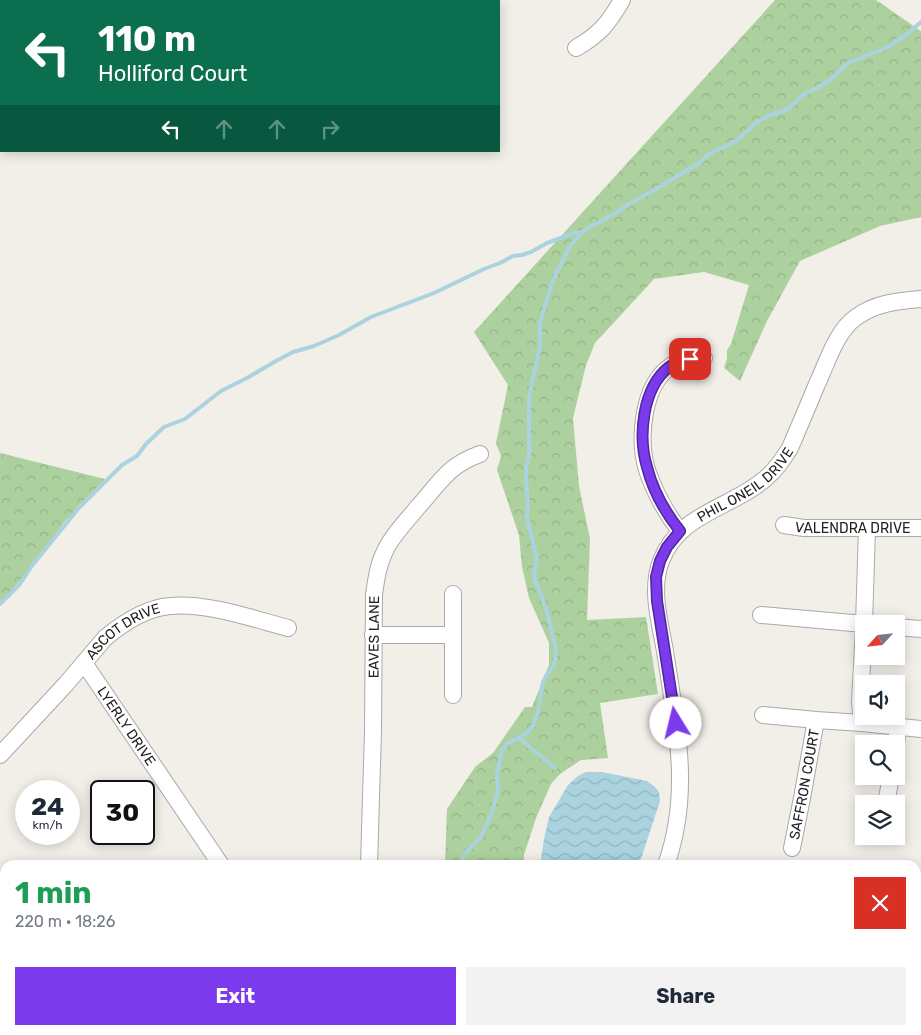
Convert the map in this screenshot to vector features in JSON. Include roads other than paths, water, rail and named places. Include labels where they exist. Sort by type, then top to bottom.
[{"type":"street","points":[[576,48],[598,33],[622,0]]},
{"type":"street","name":"PHIL ONEIL DRIVE","points":[[668,860],[678,818],[681,771],[679,740],[657,601],[656,577],[660,561],[667,547],[680,531],[695,520],[751,489],[766,478],[781,463],[790,448],[834,346],[854,318],[871,308],[891,302],[921,299]]},
{"type":"street","points":[[680,531],[659,500],[647,468],[644,454],[643,424],[645,409],[651,392],[661,375],[669,367],[690,359],[704,358]]},
{"type":"street","name":"EAVES LANE","points":[[369,860],[374,596],[380,563],[392,538],[451,470],[466,460],[480,454]]},
{"type":"street","name":"VALENDRA DRIVE","points":[[784,525],[804,528],[921,528]]},
{"type":"street","points":[[864,615],[867,528]]},
{"type":"street","points":[[453,594],[453,695]]},
{"type":"street","name":"ASCOT DRIVE","points":[[0,755],[66,684],[105,638],[134,618],[157,608],[187,606],[209,609],[288,628]]},
{"type":"street","points":[[761,615],[855,623]]},
{"type":"street","points":[[905,627],[921,628]]},
{"type":"street","points":[[373,635],[453,635]]},
{"type":"street","name":"LYERLY DRIVE","points":[[84,663],[218,860]]},
{"type":"street","points":[[763,716],[855,723]]},
{"type":"street","name":"SAFFRON COURT","points":[[792,848],[816,720]]},
{"type":"street","points":[[880,725],[921,729]]},
{"type":"street","points":[[897,735],[898,727]]},
{"type":"water","points":[[586,772],[602,772],[647,781],[659,792],[660,801],[641,860],[541,860],[549,817],[568,785]]},
{"type":"waterway","points":[[461,860],[481,837],[492,812],[498,791],[497,775],[502,750],[507,744],[527,733],[533,726],[538,711],[543,682],[554,666],[556,650],[553,636],[534,573],[537,559],[527,518],[526,467],[529,456],[529,397],[540,346],[540,323],[553,280],[570,246],[583,231],[701,162],[709,154],[736,141],[756,123],[768,116],[788,109],[804,94],[832,78],[848,63],[888,47],[921,22]]},
{"type":"waterway","points":[[0,604],[20,584],[31,567],[78,509],[122,465],[137,456],[146,444],[164,427],[185,419],[221,391],[293,352],[314,346],[339,335],[371,317],[434,293],[513,256],[531,252],[547,243],[582,232]]},
{"type":"waterway","points":[[518,737],[555,768]]}]
